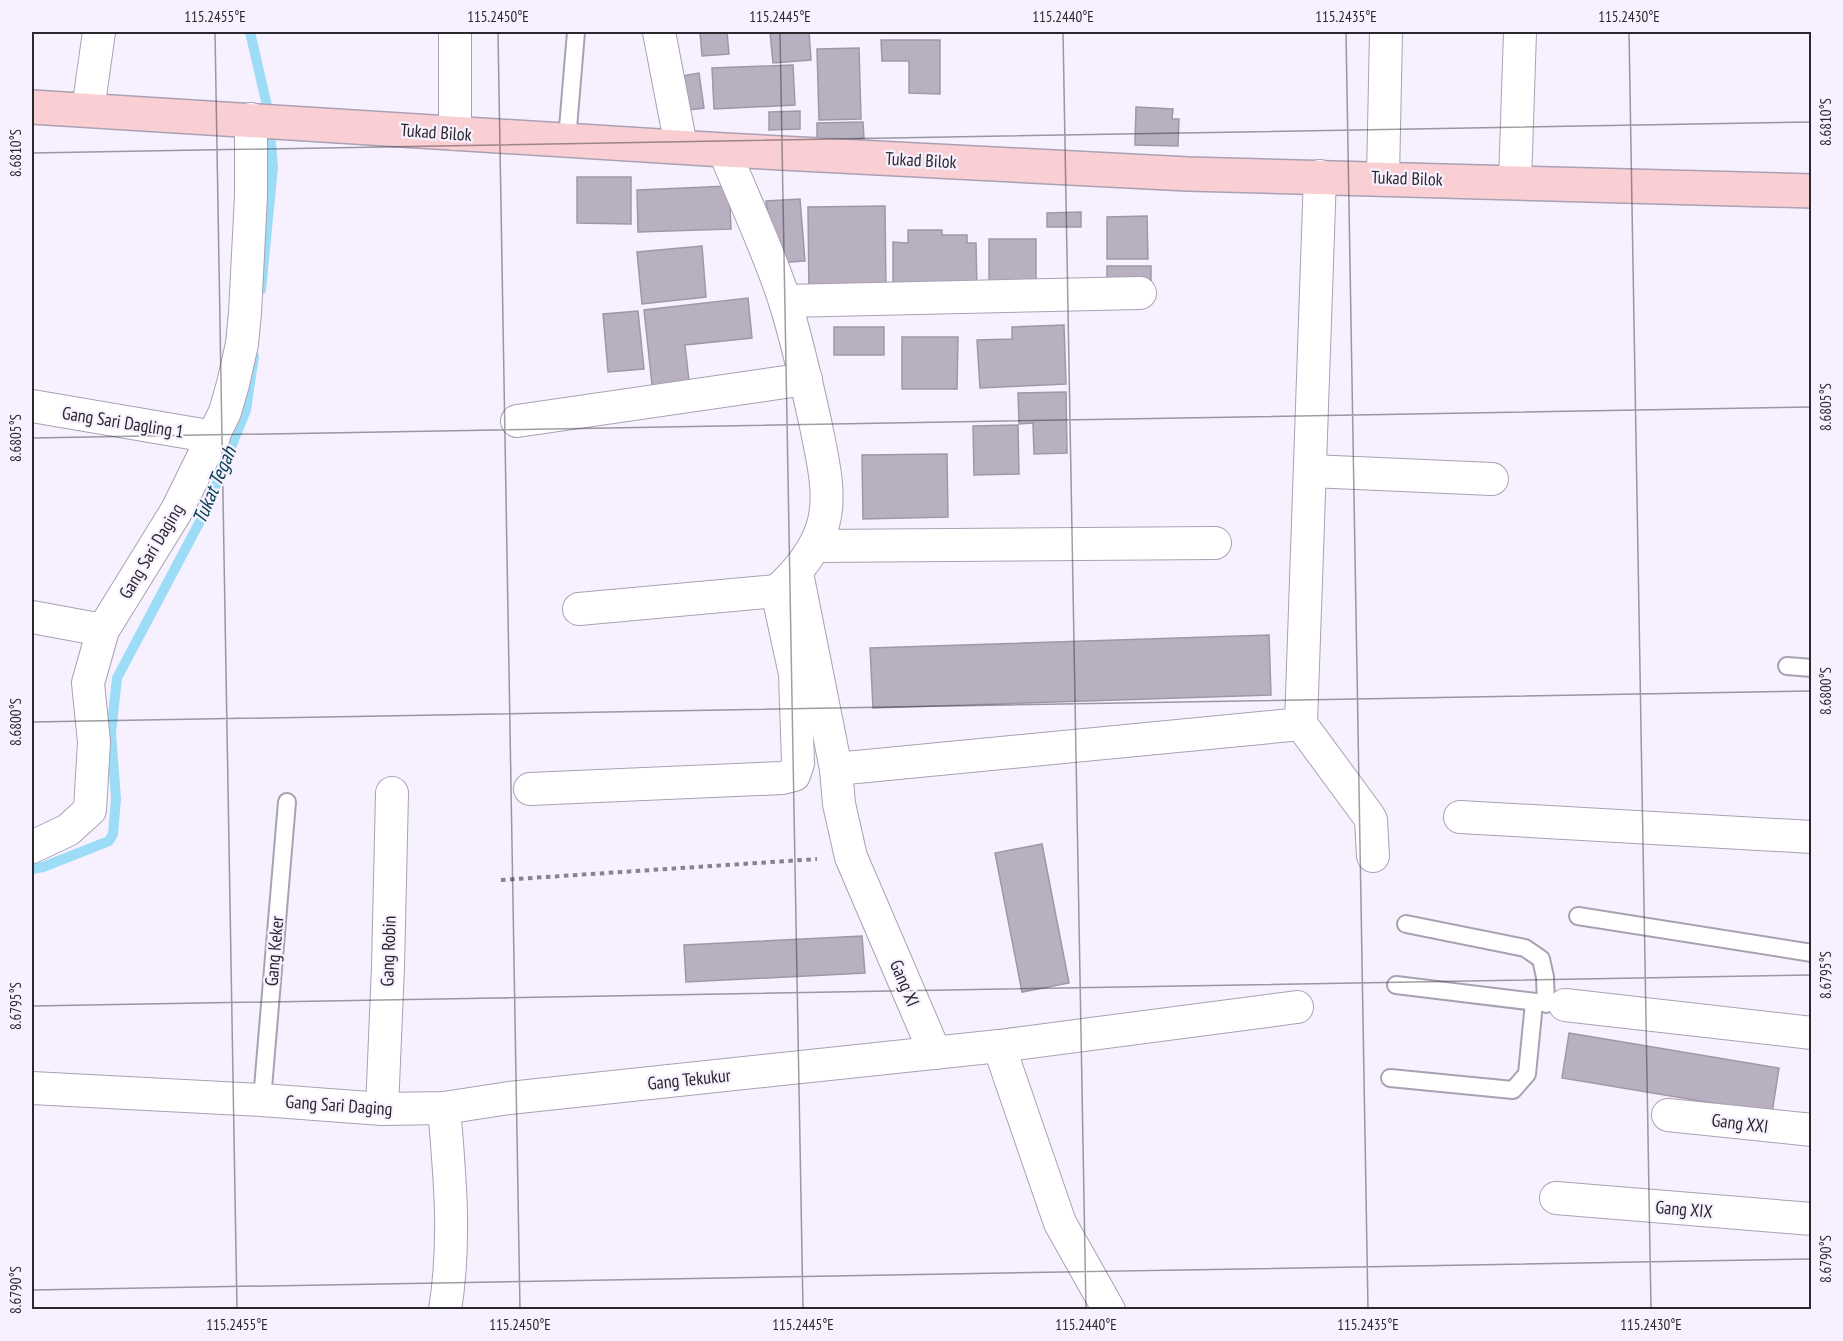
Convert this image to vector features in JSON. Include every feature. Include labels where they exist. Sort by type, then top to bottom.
[{"type":"street","points":[[88,110],[99,32]]},
{"type":"street","points":[[455,134],[456,32]]},
{"type":"street","points":[[659,32],[681,146]]},
{"type":"street","points":[[1383,177],[1386,32]]},
{"type":"street","points":[[1515,182],[1520,32]]},
{"type":"street","name":"Tukad Bilok","points":[[32,107],[257,119],[455,134],[724,150],[1188,174],[1383,177],[1812,191]]},
{"type":"street","name":"Gang Sari Daging","points":[[32,847],[68,830],[90,810],[94,742],[88,683],[103,630],[177,510],[225,412],[242,344],[250,196],[257,119]]},
{"type":"street","points":[[530,789],[782,778],[794,775],[798,763],[795,674],[787,582],[815,546],[824,525],[826,498],[823,460],[806,379],[785,301],[724,150]]},
{"type":"street","points":[[1320,176],[1301,724],[1368,814],[1371,820],[1373,856]]},
{"type":"street","points":[[785,301],[1140,293]]},
{"type":"street","points":[[518,421],[806,379]]},
{"type":"street","name":"Gang Sari Dagling 1","points":[[32,406],[214,437]]},
{"type":"street","points":[[1311,471],[1492,479]]},
{"type":"street","points":[[815,546],[1215,543]]},
{"type":"street","points":[[579,609],[787,582]]},
{"type":"street","name":"Gang XI","points":[[787,582],[836,769],[839,804],[851,857],[935,1053]]},
{"type":"street","points":[[32,617],[103,630]]},
{"type":"street","points":[[836,769],[1301,724]]},
{"type":"street","name":"Gang Robin","points":[[382,1109],[392,793]]},
{"type":"street","points":[[1460,818],[1812,837]]},
{"type":"street","points":[[1548,1004],[1812,1033]]},
{"type":"street","points":[[935,1053],[1298,1007]]},
{"type":"street","points":[[999,1046],[1060,1223],[1109,1310]]},
{"type":"street","name":"Gang Tekukur","points":[[444,1108],[521,1096],[935,1053]]},
{"type":"street","name":"Gang Sari Daging","points":[[32,1088],[382,1109],[444,1108]]},
{"type":"street","points":[[444,1108],[452,1214],[451,1261],[445,1310]]},
{"type":"street","name":"Gang XXI","points":[[1668,1114],[1812,1130]]},
{"type":"street","name":"Gang XIX","points":[[1556,1198],[1812,1219]]},
{"type":"lane","points":[[567,140],[576,32]]},
{"type":"lane","points":[[1787,666],[1812,668]]},
{"type":"lane","name":"Gang Keker","points":[[262,1100],[287,802]]},
{"type":"lane","points":[[1578,916],[1812,953]]},
{"type":"lane","points":[[1390,1078],[1513,1090],[1527,1074],[1548,1004],[1541,959],[1525,948],[1406,924]]},
{"type":"lane","points":[[1396,985],[1548,1004]]},
{"type":"path","points":[[501,880],[851,857]]},
{"type":"building","points":[[700,32],[727,32],[729,54],[702,56]]},
{"type":"building","points":[[770,32],[809,32],[811,60],[773,63]]},
{"type":"building","points":[[881,40],[940,40],[940,94],[909,93],[909,61],[882,61]]},
{"type":"building","points":[[859,48],[861,119],[819,120],[817,49]]},
{"type":"building","points":[[793,65],[795,105],[714,109],[712,68]]},
{"type":"building","points":[[699,73],[704,108],[681,111],[675,77]]},
{"type":"building","points":[[1136,107],[1173,109],[1172,119],[1179,119],[1178,146],[1135,145]]},
{"type":"building","points":[[800,111],[800,129],[769,130],[769,112]]},
{"type":"building","points":[[863,122],[864,138],[855,139],[855,148],[817,148],[817,123]]},
{"type":"building","points":[[577,177],[631,177],[631,224],[577,223]]},
{"type":"building","points":[[729,186],[731,229],[638,232],[637,190]]},
{"type":"building","points":[[800,199],[805,261],[775,263],[766,201]]},
{"type":"building","points":[[885,206],[886,295],[809,296],[808,207]]},
{"type":"building","points":[[1081,212],[1081,227],[1047,227],[1047,213]]},
{"type":"building","points":[[1147,216],[1148,259],[1107,259],[1107,217]]},
{"type":"building","points":[[908,230],[942,230],[942,235],[967,235],[967,243],[976,243],[977,291],[893,291],[893,242],[908,243]]},
{"type":"building","points":[[989,239],[1036,239],[1036,292],[989,291]]},
{"type":"building","points":[[702,246],[706,297],[642,304],[637,252]]},
{"type":"building","points":[[1107,266],[1151,266],[1151,284],[1107,284]]},
{"type":"building","points":[[748,298],[752,338],[685,345],[690,390],[653,394],[644,310]]},
{"type":"building","points":[[638,311],[644,369],[608,372],[603,314]]},
{"type":"building","points":[[1064,325],[1066,384],[980,388],[977,340],[1012,339],[1012,327]]},
{"type":"building","points":[[834,327],[884,327],[884,355],[834,355]]},
{"type":"building","points":[[902,337],[958,337],[957,389],[902,389]]},
{"type":"building","points":[[1066,392],[1067,453],[1034,454],[1033,423],[1019,424],[1018,393]]},
{"type":"building","points":[[1018,425],[1019,474],[974,475],[973,426]]},
{"type":"building","points":[[947,454],[948,517],[863,519],[862,455]]},
{"type":"building","points":[[1269,635],[1271,695],[873,708],[870,648]]},
{"type":"building","points":[[1042,844],[1069,983],[1022,992],[995,853]]},
{"type":"building","points":[[862,936],[865,973],[686,982],[684,945]]},
{"type":"building","points":[[1569,1033],[1779,1068],[1772,1113],[1562,1078]]},
{"type":"waterway","name":"Tukat Tegah","points":[[250,32],[268,110],[273,167],[261,290]]},
{"type":"waterway","name":"Tukat Tegah","points":[[32,869],[43,867],[109,841],[113,834],[116,799],[111,733],[117,678],[206,510],[246,410],[254,356]]}]
